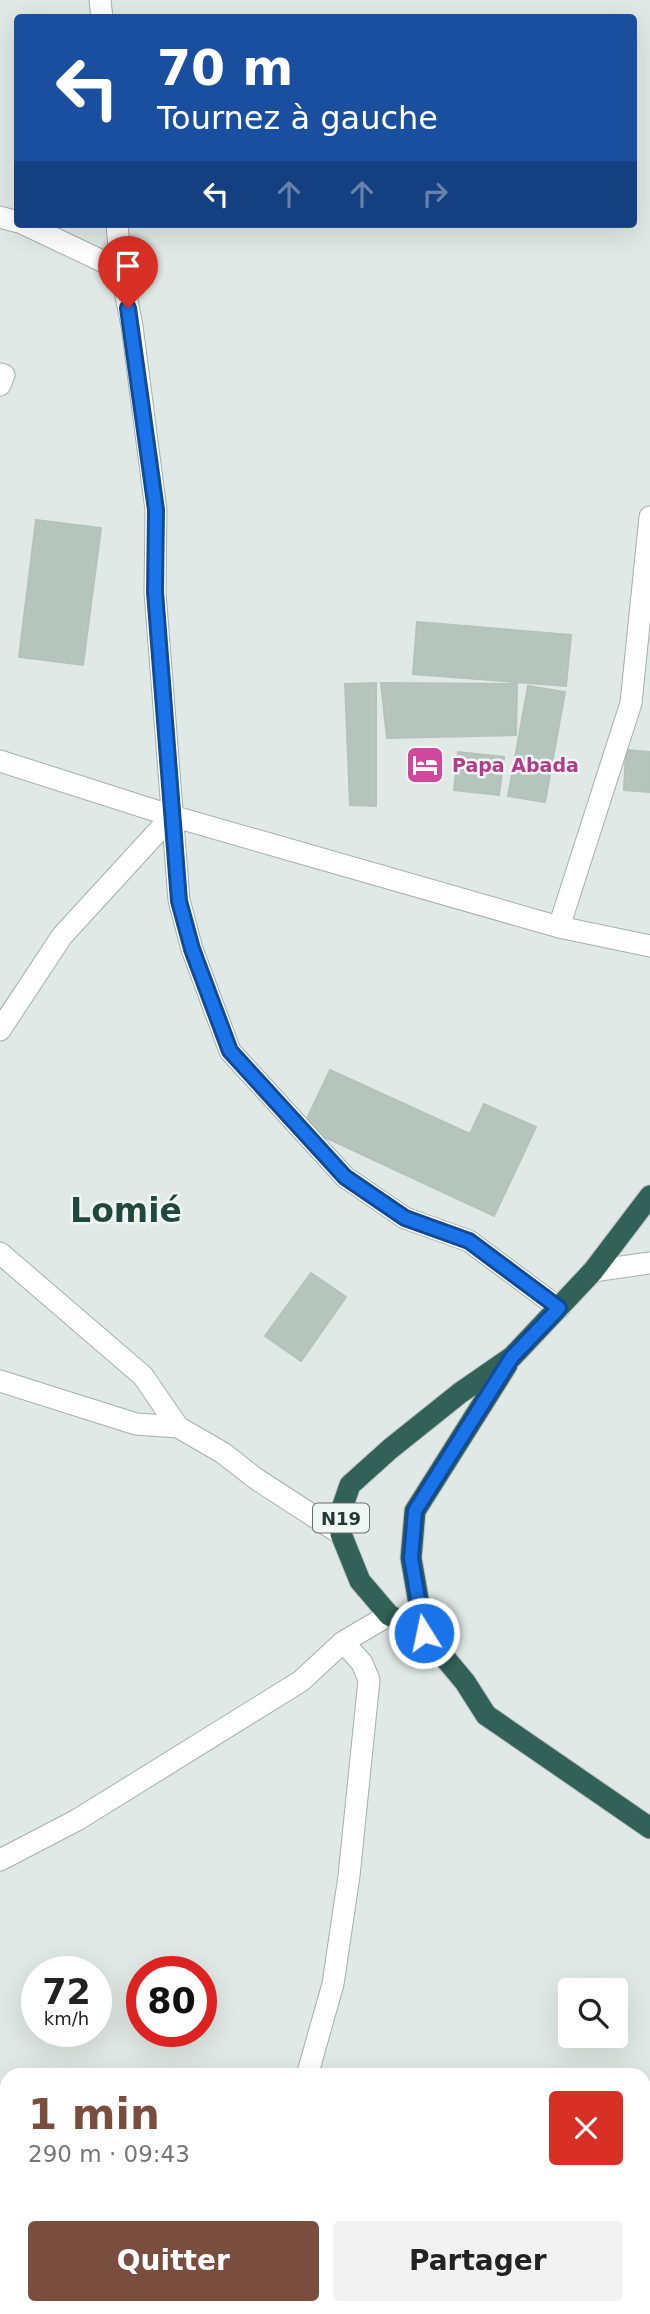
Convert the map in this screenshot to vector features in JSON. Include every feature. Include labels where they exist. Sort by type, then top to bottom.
[{"type":"highway","name":"N19","points":[[650,1196],[593,1270],[512,1357],[460,1393],[350,1485],[341,1511],[341,1534],[360,1581],[389,1615],[424,1633],[465,1682],[486,1715],[650,1828]]},
{"type":"highway","points":[[424,1633],[411,1558],[415,1511],[512,1357]]},
{"type":"street","points":[[32,228],[121,270]]},
{"type":"street","points":[[117,228],[156,510],[155,592],[179,901],[192,949],[230,1051],[345,1177],[405,1218],[469,1241],[559,1308]]},
{"type":"street","points":[[0,374],[4,375],[0,385]]},
{"type":"street","points":[[559,927],[631,703],[650,517]]},
{"type":"street","points":[[0,761],[172,816],[559,927],[650,946]]},
{"type":"street","points":[[0,1030],[62,936],[172,816]]},
{"type":"street","points":[[0,1253],[143,1376],[178,1427],[223,1453],[341,1534]]},
{"type":"street","points":[[593,1270],[650,1263]]},
{"type":"street","points":[[0,1381],[83,1405],[136,1424],[178,1427]]},
{"type":"street","points":[[0,1860],[77,1821],[301,1681],[343,1643],[389,1615]]},
{"type":"street","points":[[309,2068],[333,1984],[349,1876],[369,1680],[362,1663],[343,1643]]},
{"type":"building","points":[[36,520],[101,528],[83,665],[19,657]]},
{"type":"building","points":[[417,622],[571,635],[566,686],[413,674]]},
{"type":"building","points":[[376,683],[376,806],[350,805],[345,684]]},
{"type":"building","points":[[381,683],[517,684],[516,735],[387,738]]},
{"type":"building","points":[[528,686],[565,692],[545,802],[508,796]]},
{"type":"building","points":[[626,750],[650,752],[650,792],[624,790]]},
{"type":"building","points":[[458,752],[504,757],[499,795],[454,790]]},
{"type":"building","points":[[330,1070],[470,1134],[484,1104],[536,1127],[494,1216],[303,1127]]},
{"type":"building","points":[[311,1273],[346,1297],[301,1361],[265,1336]]},
{"type":"place","name":"Papa Abada","points":[[425,765]]},
{"type":"district","name":"Lomié","points":[[126,1210]]},
{"type":"route","points":[[128,308],[156,510],[155,592],[179,901],[192,949],[230,1051],[345,1177],[405,1218],[469,1241],[559,1308],[512,1357],[415,1511],[411,1558],[424,1633]]}]
